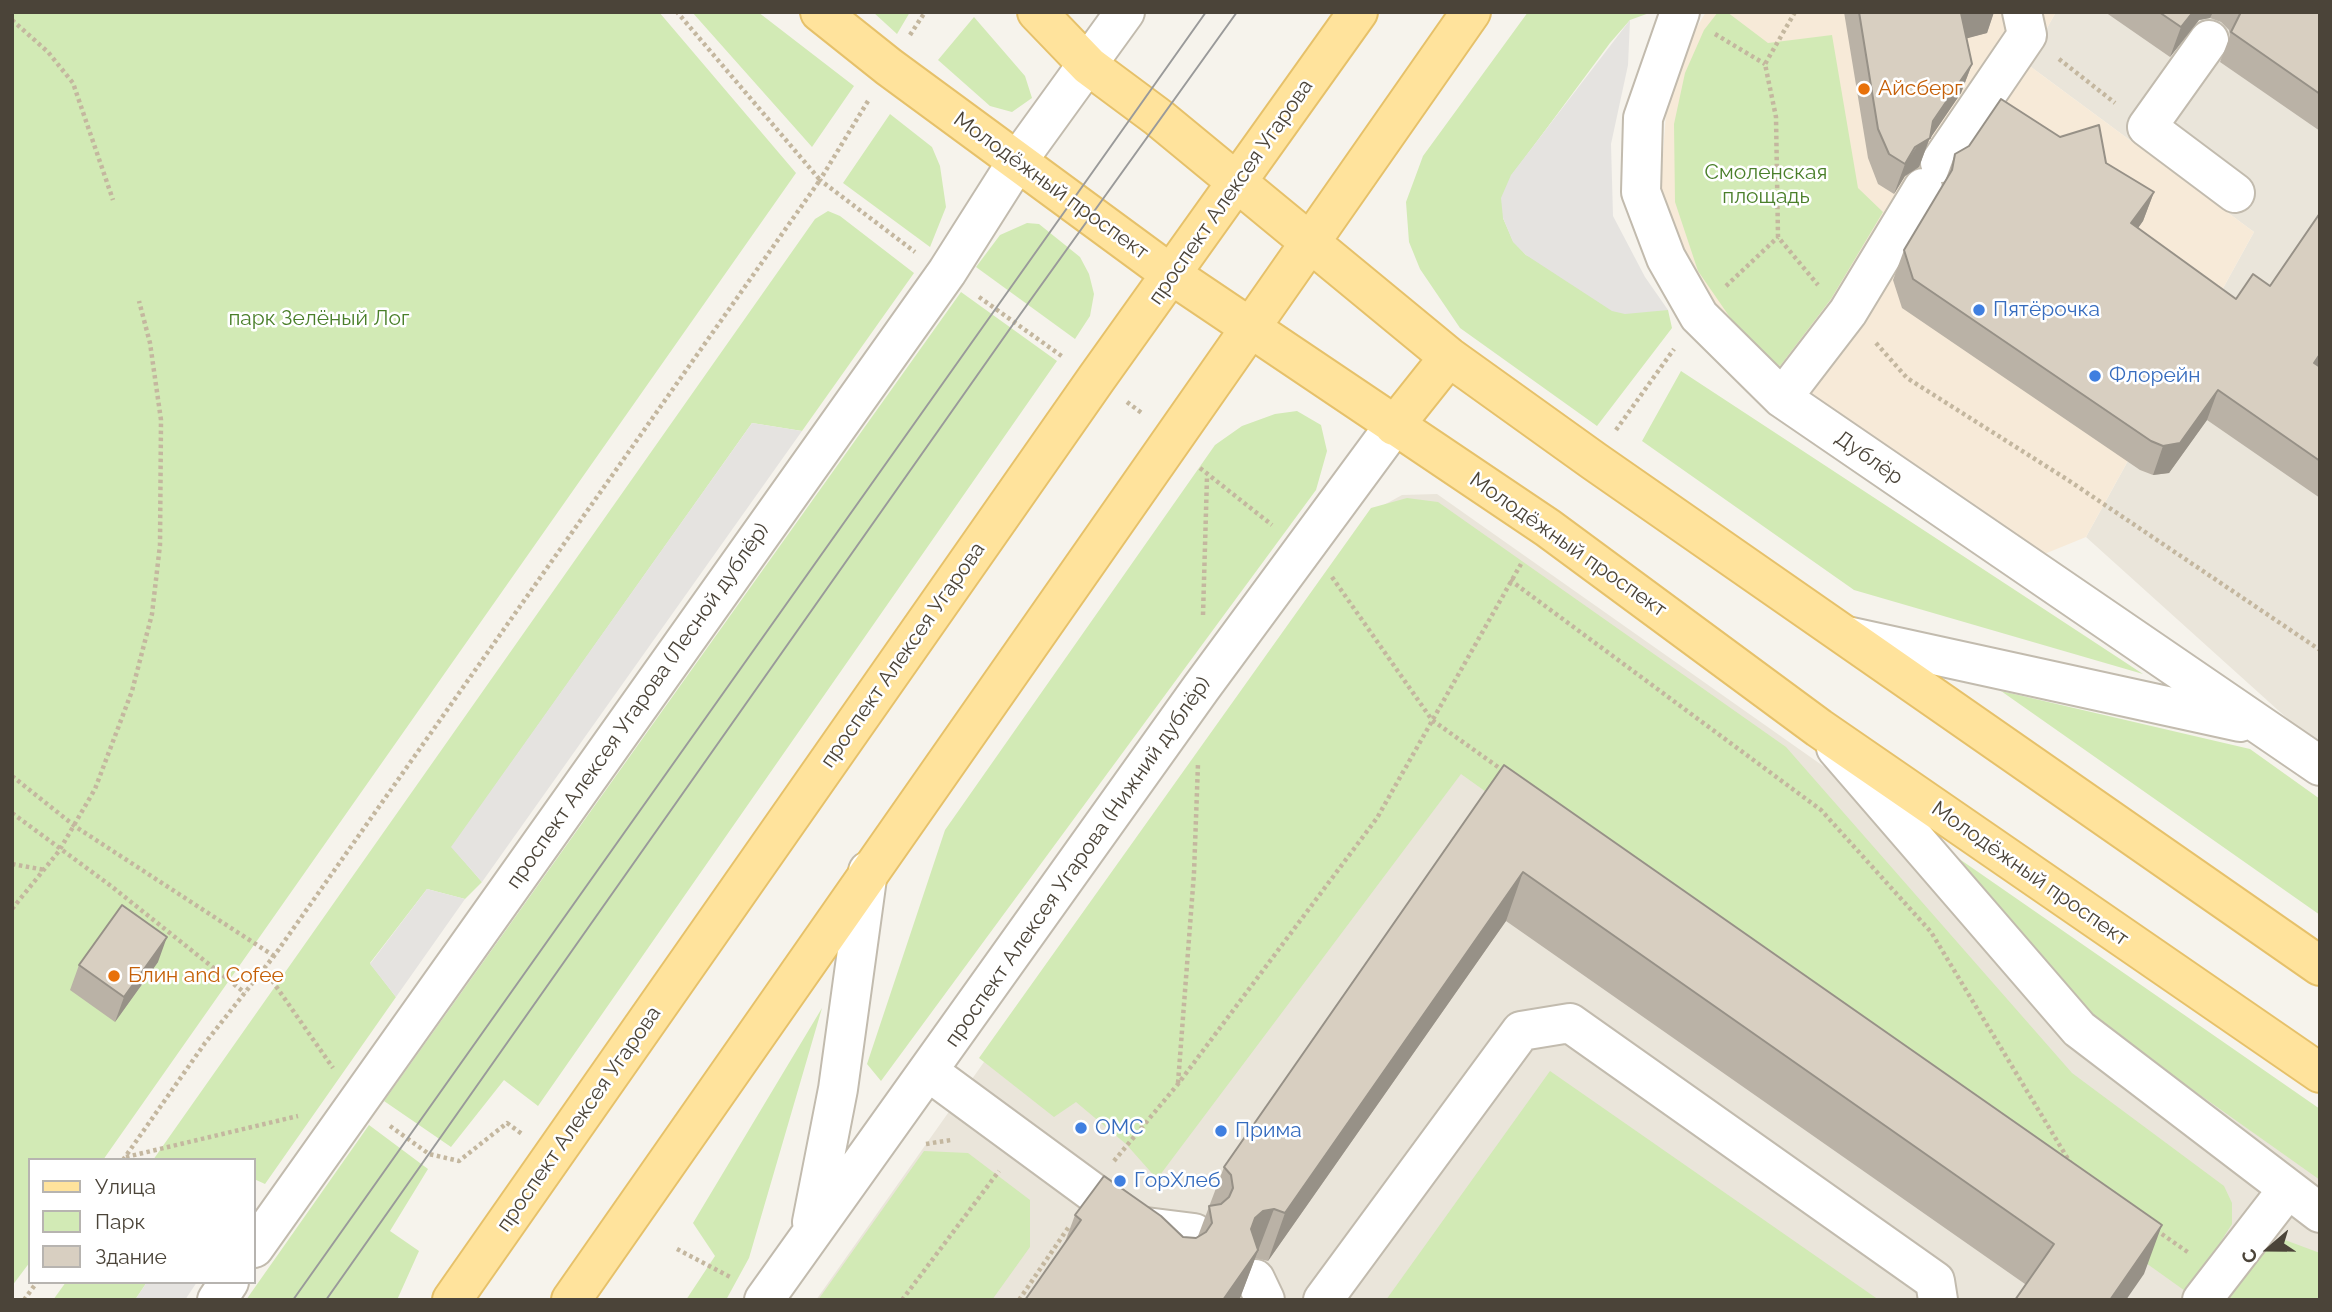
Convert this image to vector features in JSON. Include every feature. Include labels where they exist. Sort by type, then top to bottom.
[{"type":"main road","name":"Молодёжный проспект","points":[[820,12],[889,67],[1172,275],[1252,326],[1394,426],[1548,528],[1819,728],[2320,1073]]},
{"type":"main road","points":[[1037,12],[1089,66],[1159,118],[1449,357],[2320,966]]},
{"type":"main road","name":"проспект Алексея Угарова","points":[[452,1300],[1359,12]]},
{"type":"main road","points":[[571,1300],[868,871],[1175,439],[1471,12]]},
{"type":"main road","points":[[1394,426],[1449,357]]},
{"type":"street","name":"проспект Алексея Угарова (Лесной дублёр)","points":[[256,1245],[947,272],[1018,160],[1089,66],[1125,12]]},
{"type":"street","name":"Дублёр","points":[[1693,20],[1643,118],[1641,192],[1666,258],[1699,316],[1783,398],[2259,727],[2320,766]]},
{"type":"street","points":[[1783,398],[1848,312],[2024,23]]},
{"type":"street","points":[[2209,40],[2147,127],[2235,193]]},
{"type":"street","name":"проспект Алексея Угарова (Нижний дублёр)","points":[[766,1298],[1201,688],[1394,426]]},
{"type":"street","points":[[1847,636],[2259,727]]},
{"type":"street","points":[[1819,728],[2079,1029],[2320,1213]]},
{"type":"street","points":[[810,1234],[838,1089],[868,871]]},
{"type":"street","points":[[1323,1300],[1521,1031],[1570,1023],[1935,1281],[1938,1300]]},
{"type":"street","points":[[929,1072],[1138,1226],[1173,1265]]},
{"type":"street","points":[[2211,1288],[2287,1190]]},
{"type":"street","points":[[1138,1226],[1194,1233]]},
{"type":"street","points":[[217,1300],[228,1284]]},
{"type":"path","points":[[124,1158],[205,1043],[274,956],[820,180],[677,12]]},
{"type":"path","points":[[1795,12],[1765,64],[1776,117],[1778,237],[1830,299],[1848,312],[1907,377],[2068,480],[2320,650]]},
{"type":"path","points":[[12,20],[48,52],[73,83],[113,200]]},
{"type":"path","points":[[1693,20],[1765,64]]},
{"type":"path","points":[[2024,23],[2147,127]]},
{"type":"path","points":[[12,909],[60,851],[76,827],[113,744],[132,691],[152,614],[160,545],[161,420],[150,344],[139,301]]},
{"type":"path","points":[[1612,437],[1660,369]]},
{"type":"path","points":[[1175,439],[1207,477],[1283,533]]},
{"type":"path","points":[[1203,622],[1207,477]]},
{"type":"path","points":[[1019,1300],[1090,1190],[1178,1084],[1377,818],[1521,564]]},
{"type":"path","points":[[1328,571],[1432,720],[1512,776]]},
{"type":"path","points":[[1510,580],[1821,810],[1931,933],[2073,1168],[2062,1160]]},
{"type":"path","points":[[1178,1084],[1194,873],[1199,754]]},
{"type":"path","points":[[12,776],[76,827],[274,956]]},
{"type":"path","points":[[12,813],[111,886],[245,993]]},
{"type":"path","points":[[12,864],[44,870]]},
{"type":"path","points":[[124,1158],[356,1102]]},
{"type":"path","points":[[917,1146],[958,1139]]},
{"type":"path","points":[[902,1300],[1003,1165]]},
{"type":"path","points":[[2153,1228],[2211,1288]]},
{"type":"path","points":[[677,1248],[766,1298]]},
{"type":"path","points":[[24,1300],[36,1284]]},
{"type":"shaded area","points":[[1706,12],[2056,12],[2027,64],[2254,232],[2086,537],[2037,557],[1767,372],[1697,292],[1660,195],[1669,73]]},
{"type":"shaded area","points":[[2056,12],[2320,12],[2320,748],[2086,537],[2254,232],[2027,64]]},
{"type":"shaded area","points":[[1630,20],[1628,65],[1611,144],[1613,216],[1645,277],[1668,310],[1625,314],[1612,311],[1526,255],[1513,242],[1503,218],[1501,198],[1511,175]]},
{"type":"shaded area","points":[[752,423],[802,431],[482,882],[451,847]]},
{"type":"shaded area","points":[[1437,494],[2320,1116],[2320,1300],[816,1300],[1373,511],[1402,495]]},
{"type":"shaded area","points":[[427,889],[465,899],[396,997],[370,964]]},
{"type":"shaded area","points":[[146,1284],[196,1284],[185,1300],[135,1300]]},
{"type":"green space","name":"парк Зелёный Лог","points":[[12,12],[659,12],[796,173],[104,1158],[28,1158],[28,1265],[12,1286]]},
{"type":"green space","points":[[692,12],[758,12],[854,86],[812,147]]},
{"type":"green space","points":[[873,12],[910,12],[897,34]]},
{"type":"green space","points":[[1528,12],[1652,12],[1630,20],[1610,43],[1512,175],[1503,218],[1513,241],[1526,255],[1650,310],[1668,310],[1672,328],[1597,426],[1460,328],[1420,269],[1409,242],[1406,202],[1423,156]]},
{"type":"green space","name":"Смоленская площадь","points":[[1718,12],[1727,12],[1768,43],[1832,35],[1858,188],[1883,212],[1831,299],[1780,366],[1749,345],[1698,271],[1675,202],[1674,124],[1685,73],[1704,30]]},
{"type":"green space","points":[[974,17],[1025,76],[1032,98],[1012,112],[990,106],[938,60]]},
{"type":"green space","points":[[890,114],[932,147],[940,166],[946,207],[930,247],[843,183]]},
{"type":"green space","points":[[828,211],[840,216],[914,273],[802,431],[752,423],[452,847],[482,882],[465,899],[427,889],[370,963],[396,997],[265,1184],[256,1180],[256,1158],[154,1158],[815,219]]},
{"type":"green space","points":[[1027,223],[1039,224],[1080,257],[1089,274],[1094,294],[1090,316],[1075,339],[976,267],[1000,235]]},
{"type":"green space","points":[[961,292],[1057,361],[538,1106],[504,1080],[451,1147],[384,1101]]},
{"type":"green space","points":[[1681,371],[2143,674],[1854,590],[1642,441]]},
{"type":"green space","points":[[1297,411],[1321,425],[1327,451],[1316,490],[881,1081],[867,1064],[945,830],[1215,445],[1242,426],[1275,414]]},
{"type":"green space","points":[[1407,498],[1438,502],[1786,747],[2072,1073],[2224,1186],[2232,1203],[2232,1224],[2188,1293],[1461,774],[1157,1179],[1126,1144],[1076,1102],[1054,1117],[979,1058],[1371,508]]},
{"type":"green space","points":[[2001,691],[2250,749],[2320,799],[2320,915]]},
{"type":"green space","points":[[1932,840],[2320,1109],[2320,1180],[2090,1017]]},
{"type":"green space","points":[[822,1008],[749,1258],[726,1300],[686,1300],[715,1256],[693,1223]]},
{"type":"green space","points":[[1550,1071],[1879,1300],[1386,1300]]},
{"type":"green space","points":[[369,1125],[428,1169],[390,1231],[419,1251],[397,1300],[246,1300]]},
{"type":"green space","points":[[924,1151],[968,1153],[1030,1200],[1030,1247],[992,1300],[818,1300]]},
{"type":"green space","points":[[2285,1240],[2320,1253],[2320,1300],[2219,1300],[2243,1265]]},
{"type":"green space","points":[[65,1284],[146,1284],[135,1300],[53,1300]]},
{"type":"building","points":[[1859,12],[1964,12],[1961,13],[1972,64],[1933,121],[1930,138],[1915,147],[1905,164],[1889,154],[1878,129]]},
{"type":"building","points":[[2159,12],[2193,12],[2181,27]]},
{"type":"building","points":[[2241,12],[2320,12],[2320,94],[2231,32]]},
{"type":"building","points":[[2001,99],[2060,137],[2099,125],[2106,163],[2154,192],[2131,223],[2236,299],[2253,274],[2270,286],[2320,213],[2320,354],[2314,363],[2320,367],[2320,461],[2218,390],[2180,443],[2163,446],[2151,441],[1913,279],[1904,250],[1952,170],[1955,154],[1969,146]]},
{"type":"building","points":[[1504,765],[2162,1225],[2110,1300],[2015,1300],[2054,1244],[1523,872],[1285,1213],[1274,1209],[1263,1211],[1255,1218],[1251,1229],[1258,1250],[1223,1300],[1025,1300],[1081,1220],[1075,1215],[1104,1176],[1161,1216],[1183,1237],[1196,1238],[1206,1232],[1212,1223],[1209,1206],[1221,1204],[1229,1197],[1233,1188],[1231,1175],[1224,1167]]},
{"type":"building","points":[[122,905],[167,937],[124,997],[79,965]]},
{"type":"tram line","points":[[293,1300],[1206,12]]},
{"type":"tram line","points":[[326,1300],[1014,323],[1237,12]]},
{"type":"place","name":"Айсберг","points":[[1864,89]]},
{"type":"place","name":"Пятёрочка","points":[[1979,310]]},
{"type":"place","name":"Флорейн","points":[[2095,376]]},
{"type":"place","name":"Блин and Cofee","points":[[114,976]]},
{"type":"place","name":"ОМС","points":[[1081,1128]]},
{"type":"place","name":"Прима","points":[[1221,1131]]},
{"type":"place","name":"ГорХлеб","points":[[1120,1181]]}]
